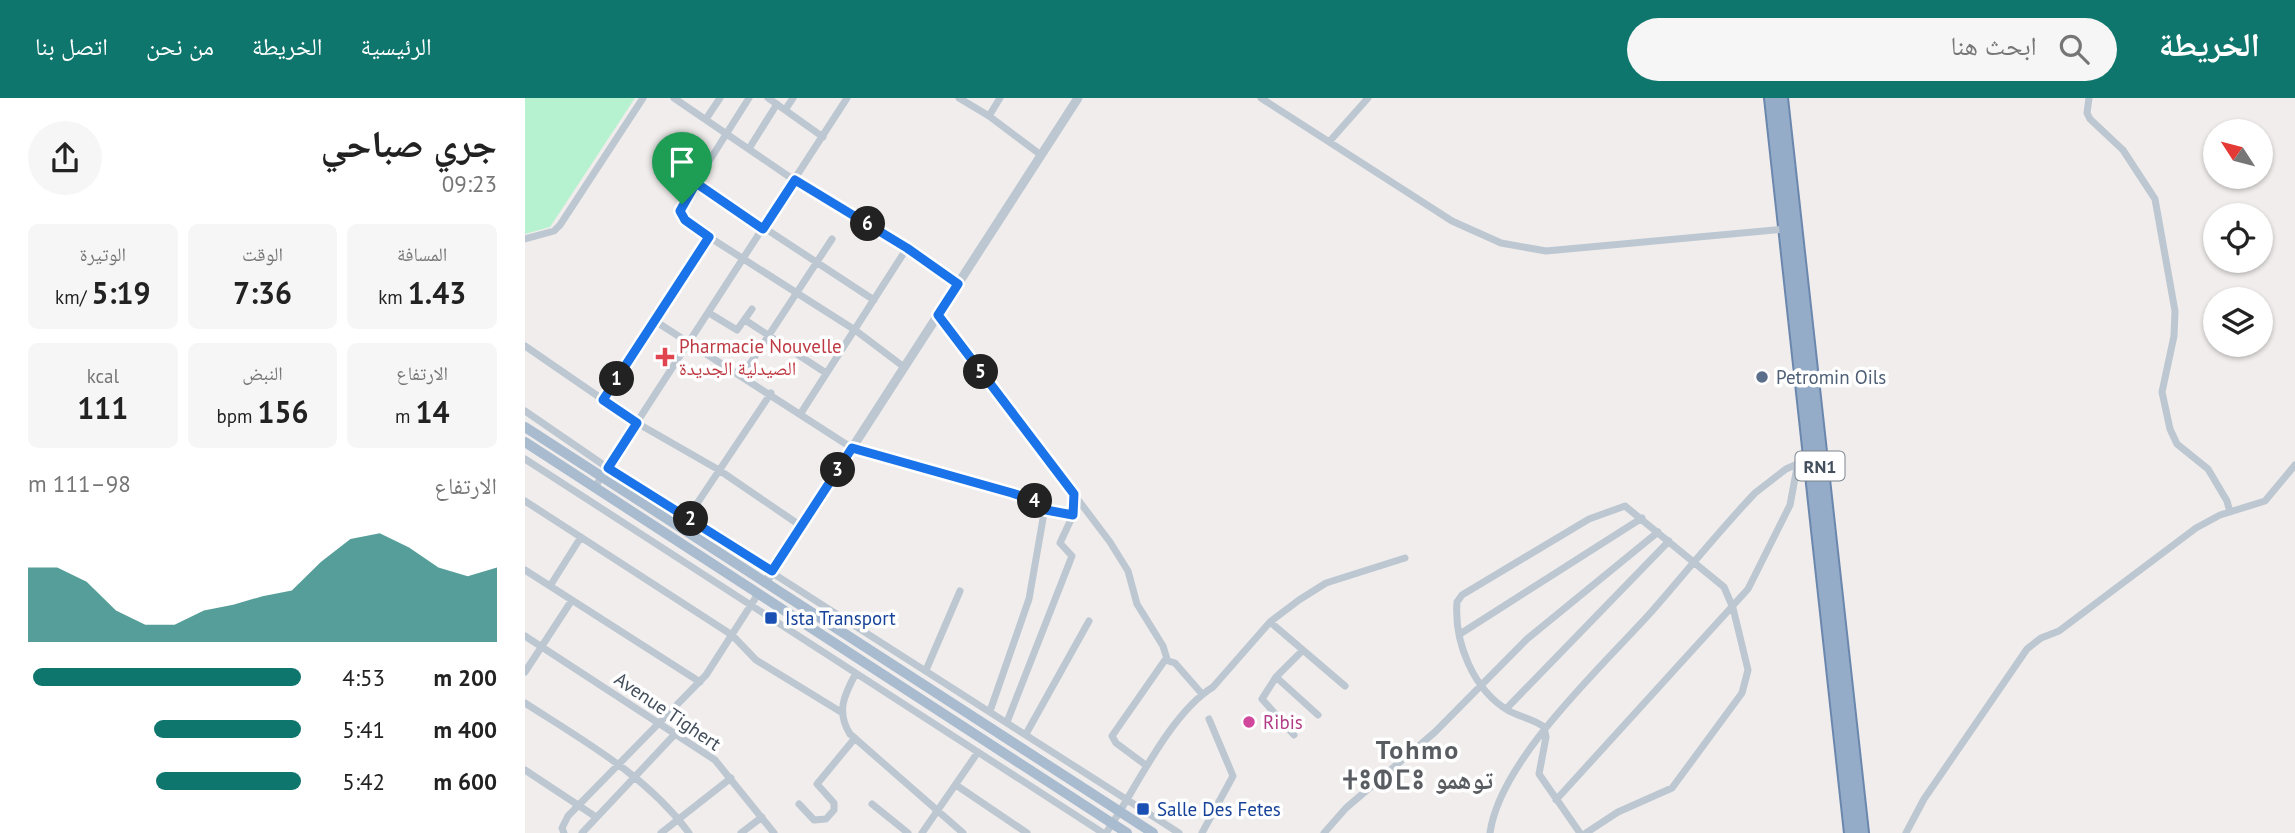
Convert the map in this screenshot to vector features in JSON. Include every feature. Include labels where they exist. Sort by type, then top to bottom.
[{"type":"highway","name":"RN1","points":[[1771,98],[1804,460],[1851,833]]},
{"type":"highway","name":"RN1","points":[[1781,98],[1862,833]]},
{"type":"main road","points":[[525,427],[1153,833]]},
{"type":"main road","points":[[525,442],[602,477],[758,594],[1107,830],[1127,833]]},
{"type":"main road","points":[[758,594],[765,583]]},
{"type":"street","points":[[525,239],[560,226],[643,98]]},
{"type":"street","points":[[674,98],[795,180],[907,248],[958,284]]},
{"type":"street","points":[[706,119],[720,98]]},
{"type":"street","points":[[749,98],[680,207],[680,215],[709,237],[855,330],[904,367]]},
{"type":"street","points":[[768,98],[823,136]]},
{"type":"street","points":[[785,110],[793,98]]},
{"type":"street","points":[[602,477],[847,98]]},
{"type":"street","points":[[959,98],[989,116],[1041,155]]},
{"type":"street","points":[[989,116],[1000,98]]},
{"type":"street","points":[[765,583],[1078,98]]},
{"type":"street","points":[[1261,98],[1452,221],[1470,231],[1519,247],[1569,251],[1785,229]]},
{"type":"street","points":[[1329,142],[1367,98]]},
{"type":"street","points":[[2089,98],[2087,113],[2090,119],[2134,164],[2159,210],[2175,311],[2174,336],[2163,383],[2164,403],[2174,439],[2208,469],[2227,501],[2230,512]]},
{"type":"street","points":[[750,147],[777,104]]},
{"type":"street","points":[[696,183],[874,300]]},
{"type":"street","points":[[603,400],[709,237]]},
{"type":"street","points":[[742,376],[832,239]]},
{"type":"street","points":[[801,413],[907,248]]},
{"type":"street","points":[[709,313],[736,330],[752,309]]},
{"type":"street","points":[[938,315],[1074,494],[1128,571],[1137,604],[1163,646],[1167,659],[1202,694]]},
{"type":"street","points":[[745,320],[827,373]]},
{"type":"street","points":[[655,321],[771,393],[852,448],[1012,493],[1038,502],[1046,510],[1073,515]]},
{"type":"street","points":[[525,345],[637,423],[719,470],[801,526]]},
{"type":"street","points":[[688,517],[771,393]]},
{"type":"street","points":[[525,411],[602,477],[688,517],[1179,833]]},
{"type":"street","points":[[525,459],[978,752],[1107,830],[1121,812],[1126,798],[1147,766],[1202,694],[1213,687],[1270,622],[1326,583],[1405,558]]},
{"type":"street","points":[[1490,833],[1503,792],[1545,730],[1755,492],[1804,460]]},
{"type":"street","points":[[1556,800],[1748,589],[1781,527],[1804,460]]},
{"type":"street","points":[[1906,833],[1924,799],[2027,649],[2041,638],[2059,631],[2196,528],[2230,512],[2265,501],[2295,465]]},
{"type":"street","points":[[1007,722],[1072,556],[1060,543],[1073,515],[1074,494]]},
{"type":"street","points":[[525,500],[732,635],[756,660],[842,712]]},
{"type":"street","points":[[1580,833],[1539,774],[1545,730],[1541,725],[1506,709],[1481,685],[1468,663],[1456,606],[1462,595],[1604,512],[1625,506],[1724,587],[1733,608],[1748,670],[1742,693],[1672,788],[1618,812],[1586,833]]},
{"type":"street","points":[[990,711],[1002,684],[1029,599],[1046,510]]},
{"type":"street","points":[[1460,634],[1642,519]]},
{"type":"street","points":[[1324,833],[1346,808],[1435,732],[1527,639],[1658,532]]},
{"type":"street","points":[[550,586],[581,537]]},
{"type":"street","points":[[1506,709],[1669,541]]},
{"type":"street","points":[[525,584],[528,572],[700,682]]},
{"type":"street","points":[[926,670],[960,591]]},
{"type":"street","points":[[564,833],[563,822],[700,682],[758,594]]},
{"type":"street","points":[[525,673],[572,600]]},
{"type":"street","points":[[1026,734],[1089,621]]},
{"type":"street","points":[[1270,622],[1345,686]]},
{"type":"street","name":"Avenue Tighert","points":[[525,636],[715,760],[774,833]]},
{"type":"street","points":[[1294,735],[1262,699],[1276,677],[1303,650]]},
{"type":"street","points":[[1147,766],[1116,743],[1112,736],[1167,659]]},
{"type":"street","points":[[856,673],[844,695],[844,724],[855,738],[963,833]]},
{"type":"street","points":[[1276,677],[1318,715]]},
{"type":"street","points":[[525,703],[635,776],[677,817],[689,833]]},
{"type":"street","points":[[1202,833],[1233,776],[1209,719]]},
{"type":"street","points":[[582,833],[676,733]]},
{"type":"street","points":[[799,804],[814,820],[826,819],[834,810],[834,803],[817,788],[817,784],[855,738]]},
{"type":"street","points":[[922,833],[978,752]]},
{"type":"street","points":[[525,770],[596,817]]},
{"type":"street","points":[[661,833],[677,817],[731,778]]},
{"type":"street","points":[[956,785],[1027,833]]},
{"type":"street","points":[[872,804],[908,833]]},
{"type":"street","points":[[741,833],[762,817]]},
{"type":"green space","points":[[525,98],[635,98],[550,227],[525,234]]},
{"type":"place","name":"Pharmacie Nouvelle الصيدلية الجديدة","points":[[665,357]]},
{"type":"place","name":"Petromin Oils","points":[[1762,377]]},
{"type":"place","name":"Ista Transport","points":[[771,618]]},
{"type":"place","name":"Ribis","points":[[1249,722]]},
{"type":"place","name":"Salle Des Fetes","points":[[1143,809]]},
{"type":"district","name":"Tohmo ⵜⵓⵀⵎⵓ توهمو","points":[[1418,764]]},
{"type":"route","points":[[795,180],[907,248],[958,284],[938,315],[1074,494],[1073,515],[1046,510],[1038,502],[1012,493],[852,448],[772,571],[608,468],[637,423],[603,400],[709,237],[680,215],[682,204],[696,183],[763,229],[795,180]]}]
